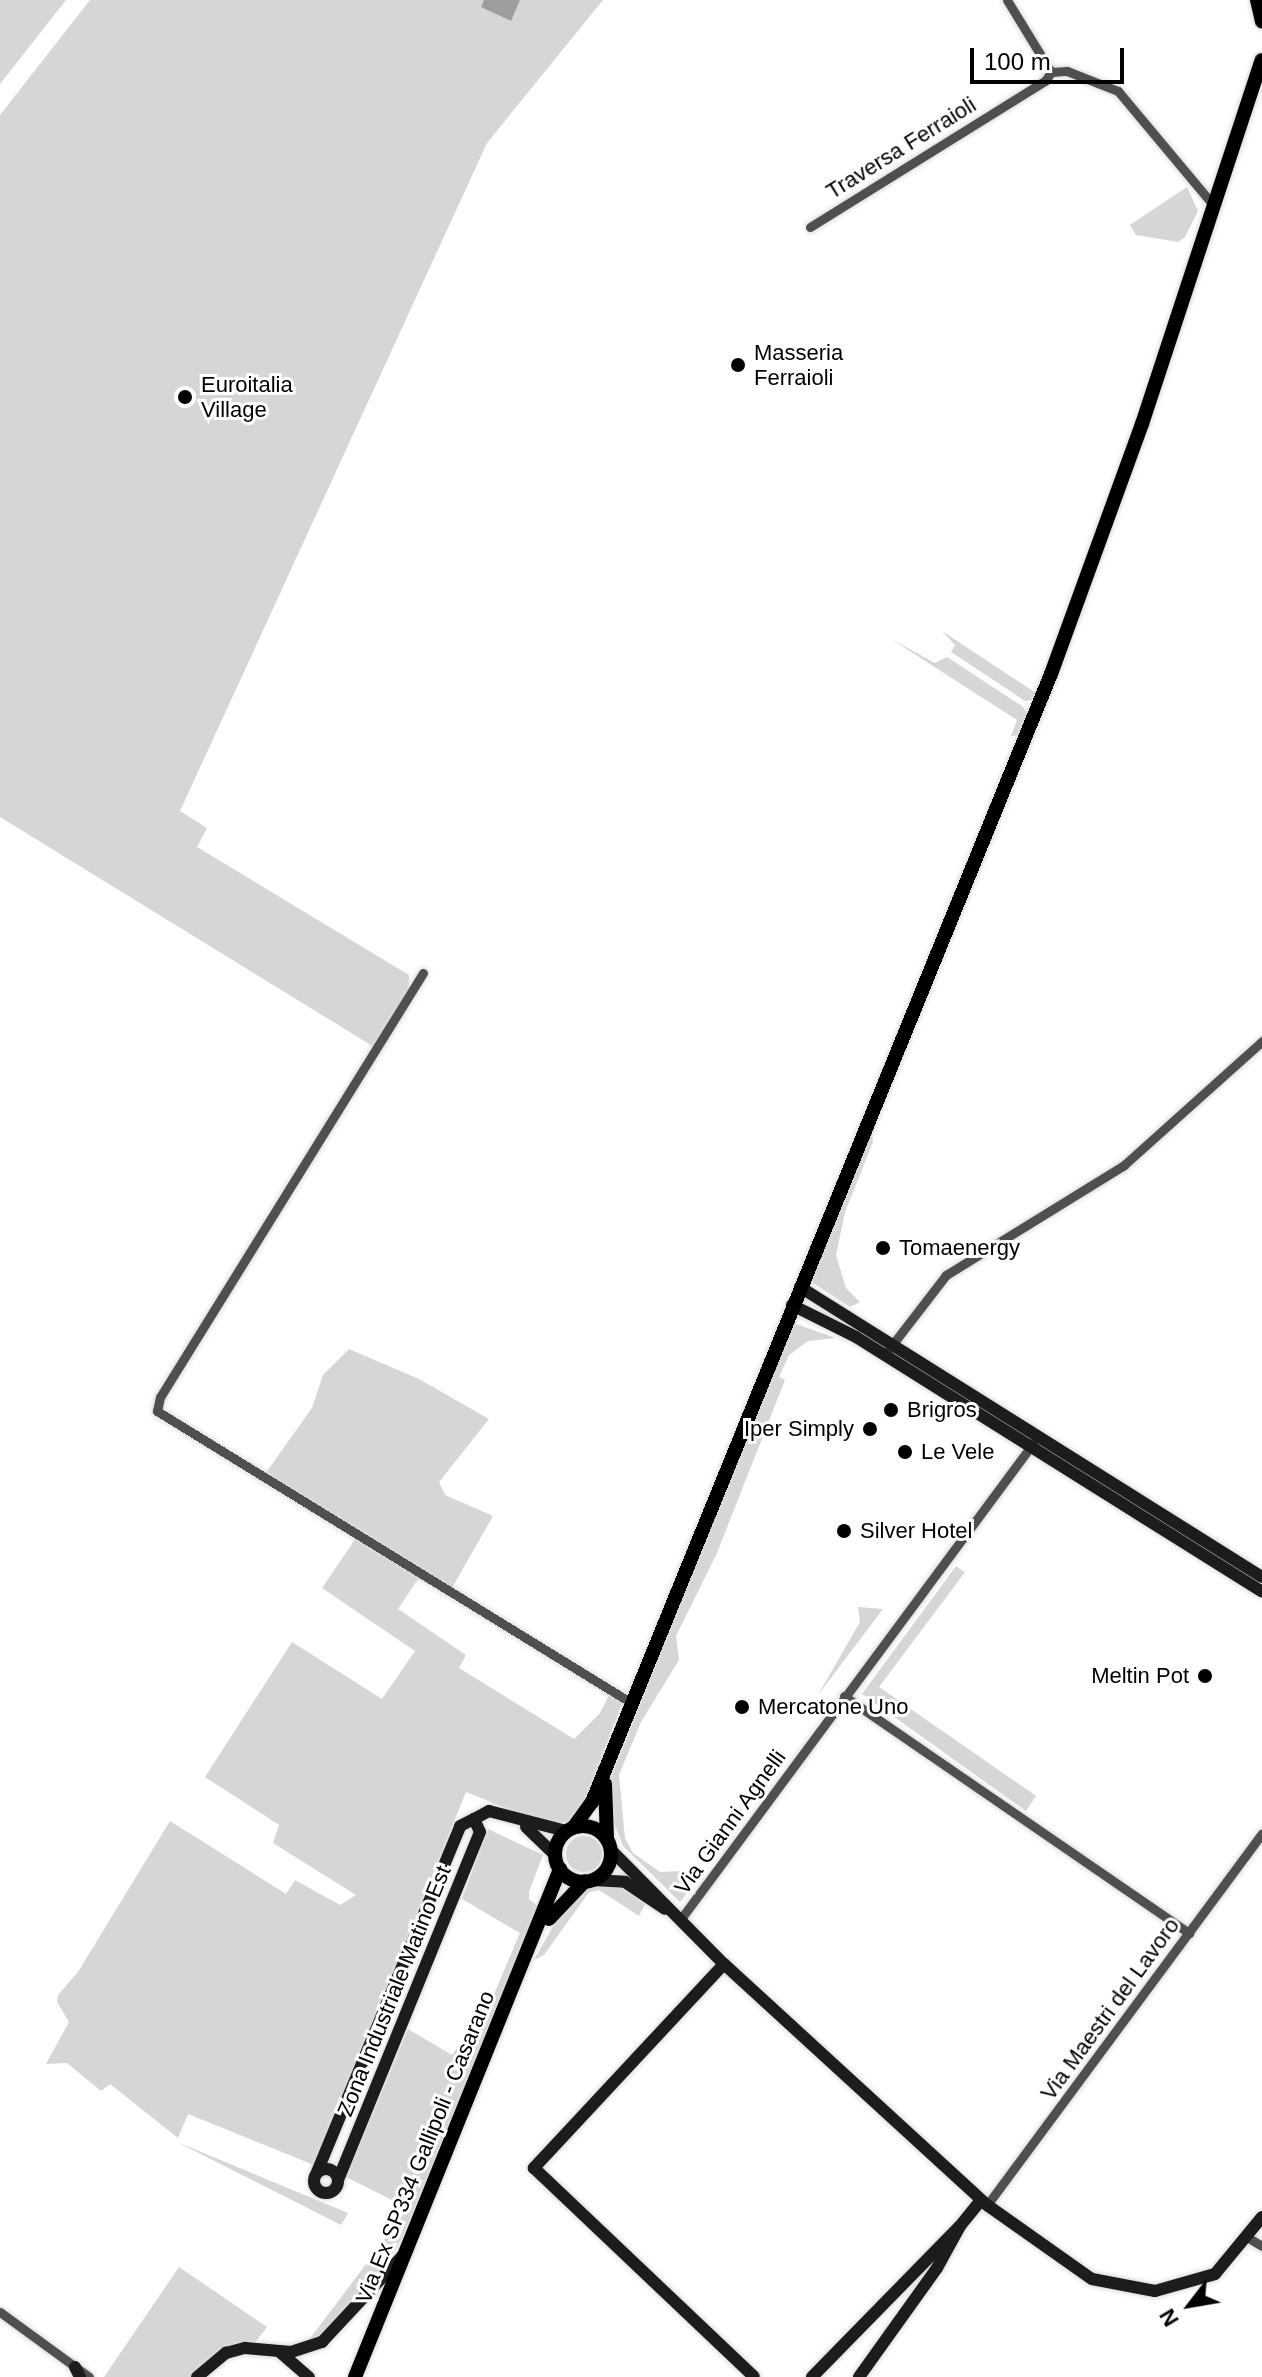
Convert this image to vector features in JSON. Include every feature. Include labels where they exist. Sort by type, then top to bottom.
[{"type":"main road","points":[[1257,0],[1262,7]]},
{"type":"main road","points":[[1257,0],[1262,21]]},
{"type":"main road","points":[[609,1760],[602,1813],[610,1846],[608,1866],[589,1881],[570,1879],[557,1862],[570,1829],[585,1816],[609,1760],[1093,566],[1261,58]]},
{"type":"main road","points":[[570,1829],[596,1829],[610,1846]]},
{"type":"main road","name":"Via Ex SP334 Gallipoli - Casarano","points":[[355,2377],[537,1935],[557,1862]]},
{"type":"main road","name":"Via Ex SP334 Gallipoli - Casarano","points":[[537,1935],[589,1881]]},
{"type":"street","points":[[1007,0],[1051,72],[1067,71],[1118,91],[1214,206]]},
{"type":"street","name":"Traversa Ferraioli","points":[[810,227],[1045,81],[1051,72]]},
{"type":"street","points":[[423,973],[157,1411],[630,1702]]},
{"type":"street","points":[[889,1350],[946,1275],[1124,1165],[1260,1043]]},
{"type":"street","points":[[800,1287],[889,1350],[1038,1436],[1262,1577]]},
{"type":"street","points":[[792,1305],[889,1350]]},
{"type":"street","points":[[942,1383],[1031,1448],[1262,1592]]},
{"type":"street","name":"Via Gianni Agnelli","points":[[679,1919],[1038,1436]]},
{"type":"street","points":[[844,1696],[1189,1933]]},
{"type":"street","points":[[474,1819],[489,1811],[520,1823],[570,1829]]},
{"type":"street","name":"Zona Industriale Matino Est","points":[[317,2172],[462,1822],[474,1819],[480,1832],[338,2180]]},
{"type":"street","points":[[520,1823],[557,1862]]},
{"type":"street","name":"Via Maestri del Lavoro","points":[[984,2203],[1262,1834]]},
{"type":"street","points":[[610,1846],[724,1964],[984,2203],[1092,2279],[1155,2291],[1215,2274],[1262,2217]]},
{"type":"street","points":[[589,1881],[630,1884],[679,1919]]},
{"type":"street","points":[[421,1918],[442,1927]]},
{"type":"street","points":[[724,1964],[534,2168],[754,2377]]},
{"type":"street","points":[[360,2069],[380,2078]]},
{"type":"street","points":[[328,2169],[338,2180],[333,2191],[322,2193],[314,2184],[317,2172],[328,2169]]},
{"type":"street","points":[[812,2377],[984,2203]]},
{"type":"street","points":[[859,2377],[937,2268],[960,2226]]},
{"type":"street","points":[[1247,2237],[1262,2246]]},
{"type":"street","points":[[197,2377],[226,2353],[245,2348],[278,2351],[322,2342],[403,2255]]},
{"type":"street","points":[[0,2312],[78,2372],[89,2377]]},
{"type":"street","points":[[278,2351],[309,2377]]},
{"type":"shaded area","points":[[0,0],[66,0],[0,84]]},
{"type":"shaded area","name":"Euroitalia Village","points":[[90,0],[603,0],[487,143],[180,811],[207,828],[197,847],[409,975],[409,991],[374,1047],[0,817],[0,115]]},
{"type":"shaded area","points":[[484,0],[520,0],[511,21],[481,7]]},
{"type":"shaded area","points":[[1187,187],[1198,211],[1185,237],[1178,242],[1136,235],[1130,225]]},
{"type":"shaded area","points":[[942,631],[1036,693],[1034,699],[1025,701],[951,652],[955,645]]},
{"type":"shaded area","points":[[891,639],[935,663],[947,657],[1022,706],[1028,714],[1018,735],[1011,736],[1017,720]]},
{"type":"shaded area","points":[[871,1131],[873,1142],[845,1212],[836,1255],[846,1288],[860,1302],[850,1307],[810,1281]]},
{"type":"shaded area","points":[[793,1323],[836,1338],[808,1341],[789,1355],[779,1377],[785,1380],[717,1553],[676,1636],[679,1660],[641,1722],[619,1775],[625,1838],[633,1853],[660,1872],[705,1870],[680,1902],[623,1846],[612,1817],[611,1777]]},
{"type":"shaded area","points":[[349,1349],[419,1379],[489,1419],[439,1482],[445,1495],[493,1516],[452,1588],[265,1474],[312,1408],[323,1375]]},
{"type":"shaded area","points":[[356,1538],[433,1586],[418,1579],[398,1609],[466,1655],[459,1668],[574,1739],[600,1713],[610,1693],[622,1703],[577,1821],[545,1824],[466,1792],[314,2165],[188,2114],[178,2138],[110,2084],[101,2091],[67,2063],[46,2064],[69,2022],[57,2002],[58,1995],[78,1972],[170,1821],[286,1894],[295,1880],[340,1905],[356,1895],[273,1843],[279,1825],[205,1777],[292,1642],[382,1699],[415,1651],[322,1588]]},
{"type":"shaded area","points":[[956,1566],[965,1572],[879,1687],[1036,1796],[1026,1811],[862,1694]]},
{"type":"shaded area","points":[[858,1607],[883,1609],[818,1695],[860,1622]]},
{"type":"shaded area","points":[[488,1829],[543,1855],[529,1892],[529,1899],[539,1907],[402,2238],[387,2265],[324,2335],[309,2340],[408,2208],[346,2177],[408,2029],[452,2055],[489,2006],[520,1933],[462,1899]]},
{"type":"shaded area","points":[[584,1836],[597,1841],[602,1854],[597,1867],[584,1872],[571,1867],[566,1854],[571,1841]]},
{"type":"shaded area","points":[[601,1884],[617,1884],[634,1894],[645,1904],[639,1916],[599,1890],[589,1892],[544,1955],[534,1960],[565,1905],[582,1890]]},
{"type":"shaded area","points":[[177,2142],[348,2213],[341,2225]]},
{"type":"shaded area","points":[[179,2267],[267,2327],[254,2344],[219,2352],[191,2377],[104,2377]]},
{"type":"place","name":"Masseria Ferraioli","points":[[738,365]]},
{"type":"place","name":"Euroitalia Village","points":[[185,397]]},
{"type":"place","name":"Tomaenergy","points":[[883,1248]]},
{"type":"place","name":"Brigros","points":[[891,1410]]},
{"type":"place","name":"Iper Simply","points":[[870,1429]]},
{"type":"place","name":"Le Vele","points":[[905,1452]]},
{"type":"place","name":"Silver Hotel","points":[[844,1531]]},
{"type":"place","name":"Meltin Pot","points":[[1205,1676]]},
{"type":"place","name":"Mercatone Uno","points":[[742,1707]]}]
